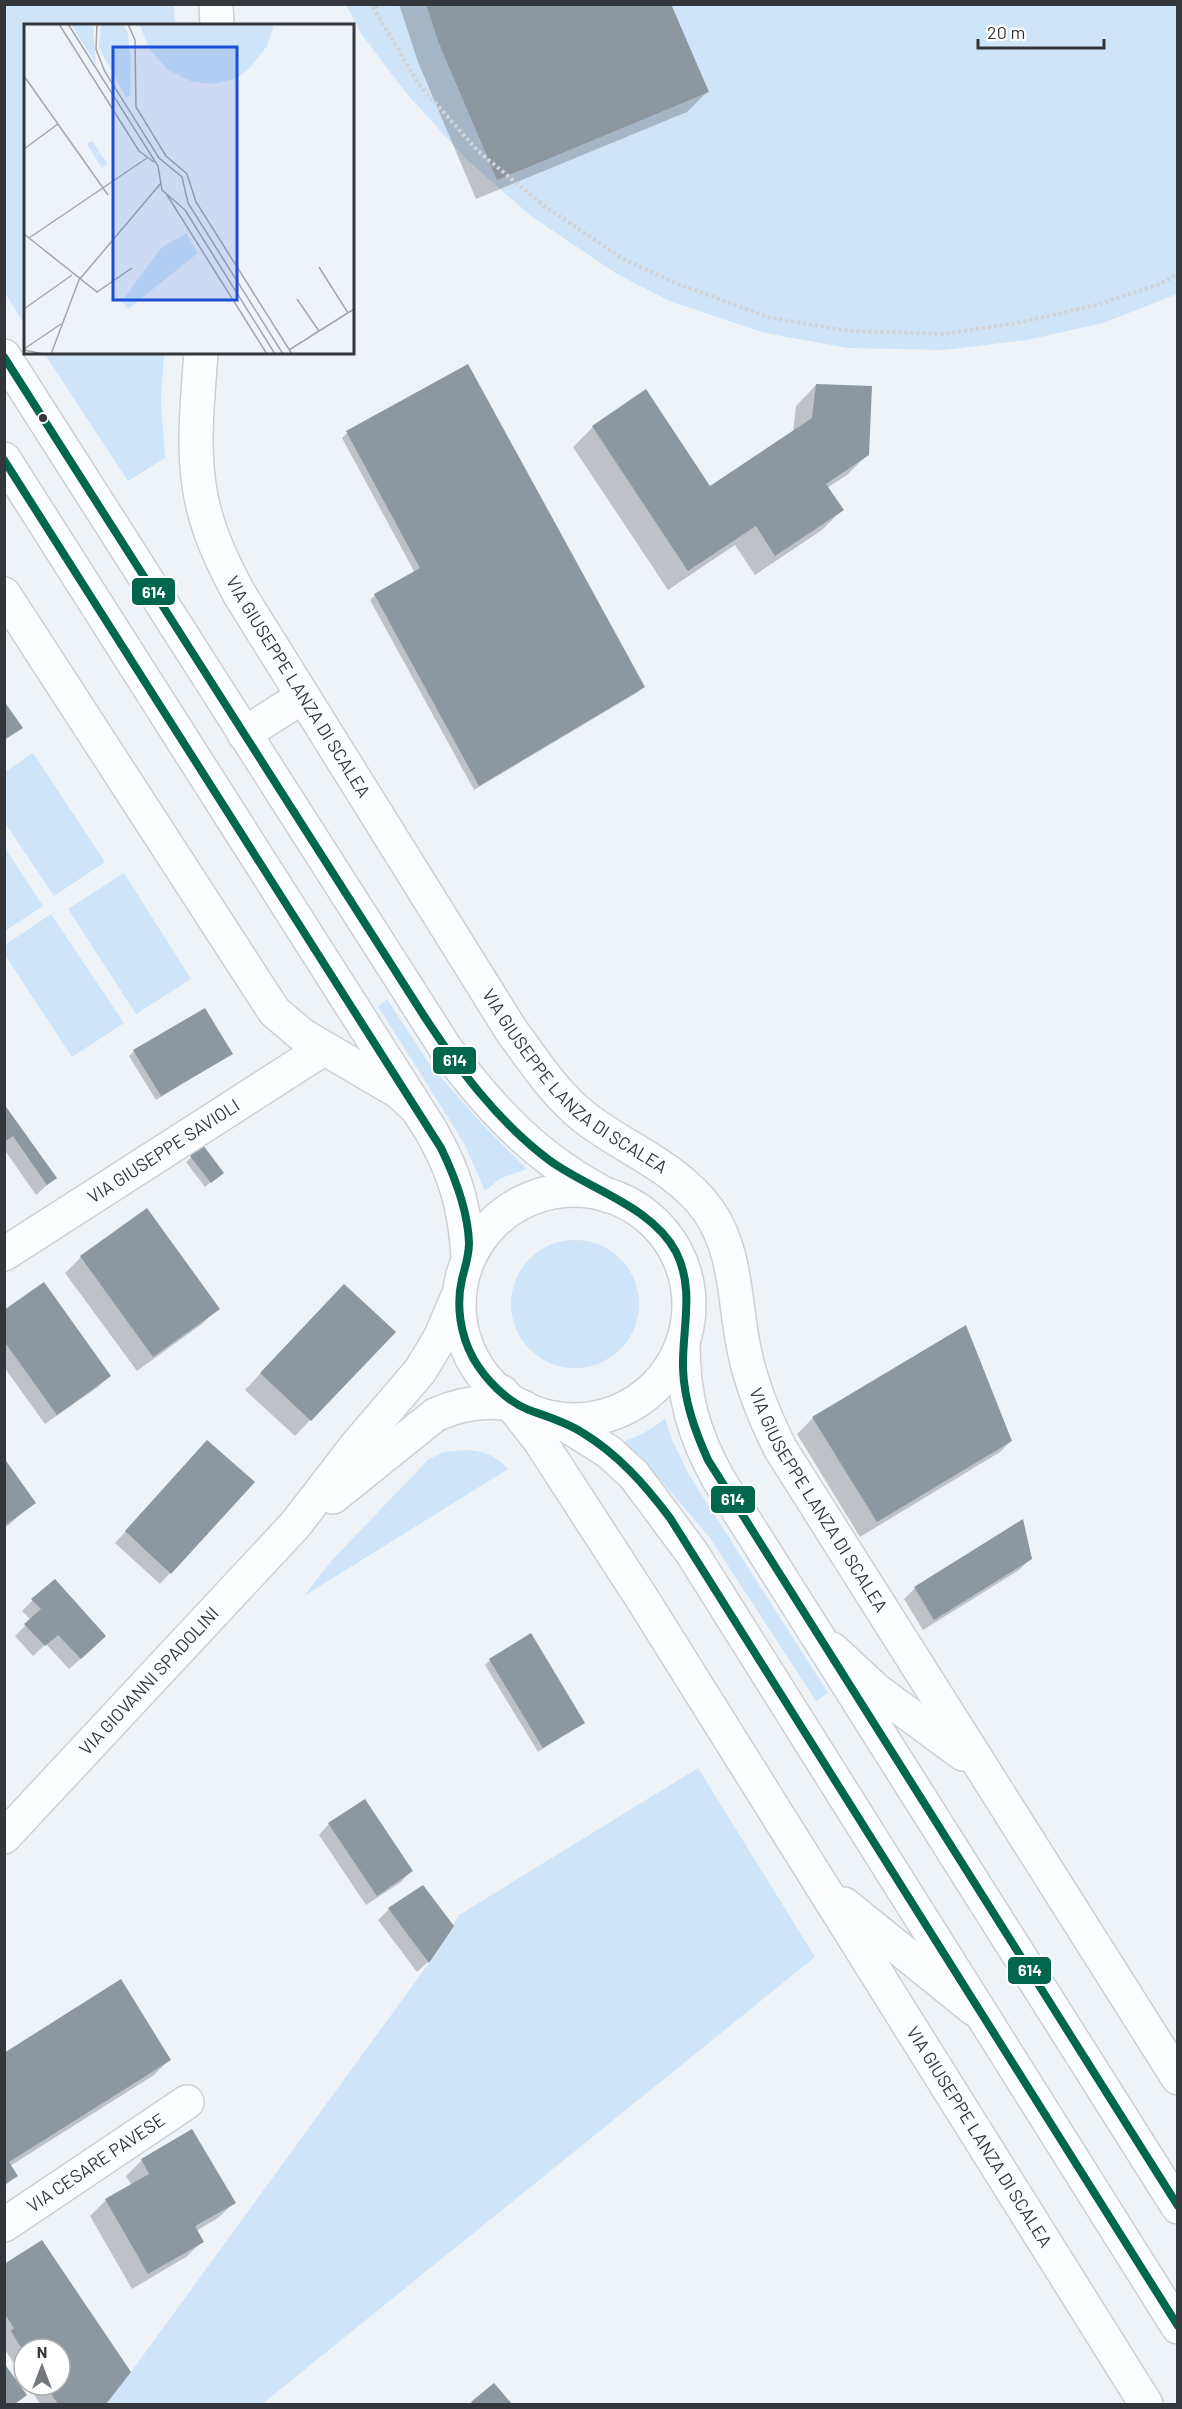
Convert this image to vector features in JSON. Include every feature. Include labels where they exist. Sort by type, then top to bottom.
[{"type":"street","points":[[216,4],[217,24]]},
{"type":"street","name":"VIA GIUSEPPE LANZA DI SCALEA","points":[[201,354],[196,429],[200,491],[207,521],[225,568],[240,595],[511,1030],[535,1062],[582,1115],[629,1149],[670,1172],[683,1182],[708,1210],[718,1226],[730,1256],[742,1342],[755,1392],[780,1448],[1178,2079]]},
{"type":"street","points":[[4,356],[424,1016],[464,1073],[494,1110],[526,1141],[574,1177],[636,1210],[665,1235],[683,1267],[687,1284],[687,1326],[683,1344]]},
{"type":"street","points":[[4,459],[441,1148],[454,1176],[462,1203],[468,1256],[460,1293],[461,1321],[472,1357],[483,1373],[524,1406]]},
{"type":"street","points":[[4,594],[268,1002],[284,1021],[323,1049],[399,1092],[420,1112]]},
{"type":"street","points":[[244,734],[302,697]]},
{"type":"street","name":"VIA GIUSEPPE SAVIOLI","points":[[4,1254],[323,1049]]},
{"type":"street","points":[[468,1256],[481,1235],[497,1218],[518,1204],[555,1191],[574,1190],[609,1196]]},
{"type":"street","name":"VIA GIOVANNI SPADOLINI","points":[[4,1837],[295,1525],[356,1446],[420,1371],[454,1311],[460,1293]]},
{"type":"street","name":"VIA GIUSEPPE LANZA DI SCALEA","points":[[683,1344],[684,1387],[688,1407],[708,1460],[1178,2207]]},
{"type":"street","name":"VIA GIOVANNI SPADOLINI","points":[[295,1525],[435,1415],[450,1408],[477,1402],[524,1406],[601,1419],[628,1410],[648,1397],[663,1381],[683,1344]]},
{"type":"street","name":"VIA GIUSEPPE LANZA DI SCALEA","points":[[524,1406],[540,1441],[589,1515],[1146,2404]]},
{"type":"street","name":"VIA GIUSEPPE LANZA DI SCALEA","points":[[524,1406],[609,1452],[634,1476],[671,1522],[1178,2327]]},
{"type":"street","name":"VIA GIUSEPPE LANZA DI SCALEA","points":[[802,1611],[829,1647],[851,1668],[876,1690],[973,1762],[996,1791]]},
{"type":"street","name":"VIA GIUSEPPE LANZA DI SCALEA","points":[[812,1870],[838,1899],[861,1919],[932,1973],[980,2014]]},
{"type":"street","name":"VIA CESARE PAVESE","points":[[4,2225],[188,2102]]},
{"type":"path","points":[[385,4],[372,6],[420,86],[478,151],[543,205],[623,259],[678,284],[771,318],[850,331],[945,334],[1022,322],[1096,305],[1160,284],[1178,274]]},
{"type":"shaded area","points":[[4,5],[174,5],[175,24],[24,24],[24,323],[5,293]]},
{"type":"shaded area","points":[[346,5],[1177,5],[1177,294],[1103,323],[1027,340],[944,350],[848,348],[765,333],[670,301],[617,274],[531,216],[466,159],[407,94],[362,35]]},
{"type":"shaded area","points":[[45,354],[164,354],[161,401],[165,458],[128,481]]},
{"type":"shaded area","points":[[33,753],[105,862],[54,896],[5,823],[5,772]]},
{"type":"shaded area","points":[[5,848],[43,906],[4,931]]},
{"type":"shaded area","points":[[124,873],[191,979],[136,1014],[68,909]]},
{"type":"shaded area","points":[[51,914],[124,1023],[72,1057],[5,955],[5,945]]},
{"type":"shaded area","points":[[387,999],[428,1062],[482,1124],[527,1169],[501,1178],[485,1191],[464,1143],[378,1006]]},
{"type":"shaded area","points":[[575,1240],[599,1245],[620,1259],[634,1280],[639,1304],[634,1328],[620,1349],[599,1363],[575,1368],[551,1363],[530,1349],[516,1328],[511,1304],[516,1280],[530,1259],[551,1245]]},
{"type":"shaded area","points":[[665,1419],[672,1440],[689,1475],[828,1693],[816,1701],[710,1538],[664,1484],[621,1443],[644,1433]]},
{"type":"shaded area","points":[[464,1450],[488,1454],[508,1469],[304,1596],[333,1559],[429,1459],[444,1452]]},
{"type":"shaded area","points":[[698,1768],[815,1957],[262,2404],[102,2404],[131,2372],[429,1963],[459,1915]]},
{"type":"building","points":[[426,4],[671,4],[709,92],[497,180],[438,41]]},
{"type":"building","points":[[468,364],[645,687],[479,786],[374,594],[420,568],[346,431]]},
{"type":"building","points":[[816,384],[872,386],[869,455],[826,484],[844,510],[775,556],[756,526],[688,571],[592,426],[646,389],[710,486],[812,418]]},
{"type":"building","points":[[4,701],[23,728],[4,740]]},
{"type":"building","points":[[205,1008],[233,1054],[161,1096],[133,1050]]},
{"type":"building","points":[[4,1104],[57,1178],[47,1185],[13,1136],[4,1142]]},
{"type":"building","points":[[203,1145],[224,1173],[211,1183],[190,1156]]},
{"type":"building","points":[[147,1208],[220,1309],[153,1357],[80,1256]]},
{"type":"building","points":[[44,1282],[111,1376],[57,1415],[4,1341],[4,1310]]},
{"type":"building","points":[[344,1284],[396,1332],[311,1421],[260,1373]]},
{"type":"building","points":[[966,1325],[1012,1441],[877,1522],[812,1417]]},
{"type":"building","points":[[207,1440],[255,1482],[171,1574],[125,1531]]},
{"type":"building","points":[[4,1458],[36,1503],[4,1526]]},
{"type":"building","points":[[1023,1519],[1032,1559],[934,1620],[914,1587]]},
{"type":"building","points":[[55,1579],[106,1636],[81,1659],[58,1635],[45,1646],[24,1624],[41,1609],[31,1599]]},
{"type":"building","points":[[531,1633],[585,1723],[543,1748],[489,1659]]},
{"type":"building","points":[[365,1799],[413,1871],[377,1896],[328,1823]]},
{"type":"building","points":[[423,1885],[454,1926],[429,1963],[388,1908]]},
{"type":"building","points":[[121,1979],[171,2060],[9,2162],[18,2176],[4,2185],[4,2053]]},
{"type":"building","points":[[192,2129],[236,2203],[195,2226],[204,2242],[148,2274],[105,2199],[149,2174],[141,2159]]},
{"type":"building","points":[[42,2240],[131,2372],[106,2404],[58,2404],[53,2397],[72,2397],[72,2337],[15,2337],[11,2331],[14,2328],[4,2313],[4,2264]]},
{"type":"building","points":[[4,2363],[12,2374],[12,2397],[24,2397],[15,2404],[4,2404]]},
{"type":"building","points":[[494,2383],[512,2404],[473,2404],[471,2402]]},
{"type":"transit line","name":"614","points":[[4,357],[424,1016],[465,1075],[530,1145],[565,1170],[636,1210],[652,1222],[676,1252],[685,1280],[683,1368],[686,1392],[695,1427],[708,1460],[1178,2206]]},
{"type":"transit line","name":"614","points":[[4,460],[441,1148],[456,1182],[466,1219],[469,1248],[460,1289],[459,1309],[465,1339],[478,1366],[490,1381],[512,1401],[570,1426],[608,1451],[641,1482],[670,1518],[1178,2326]]}]
